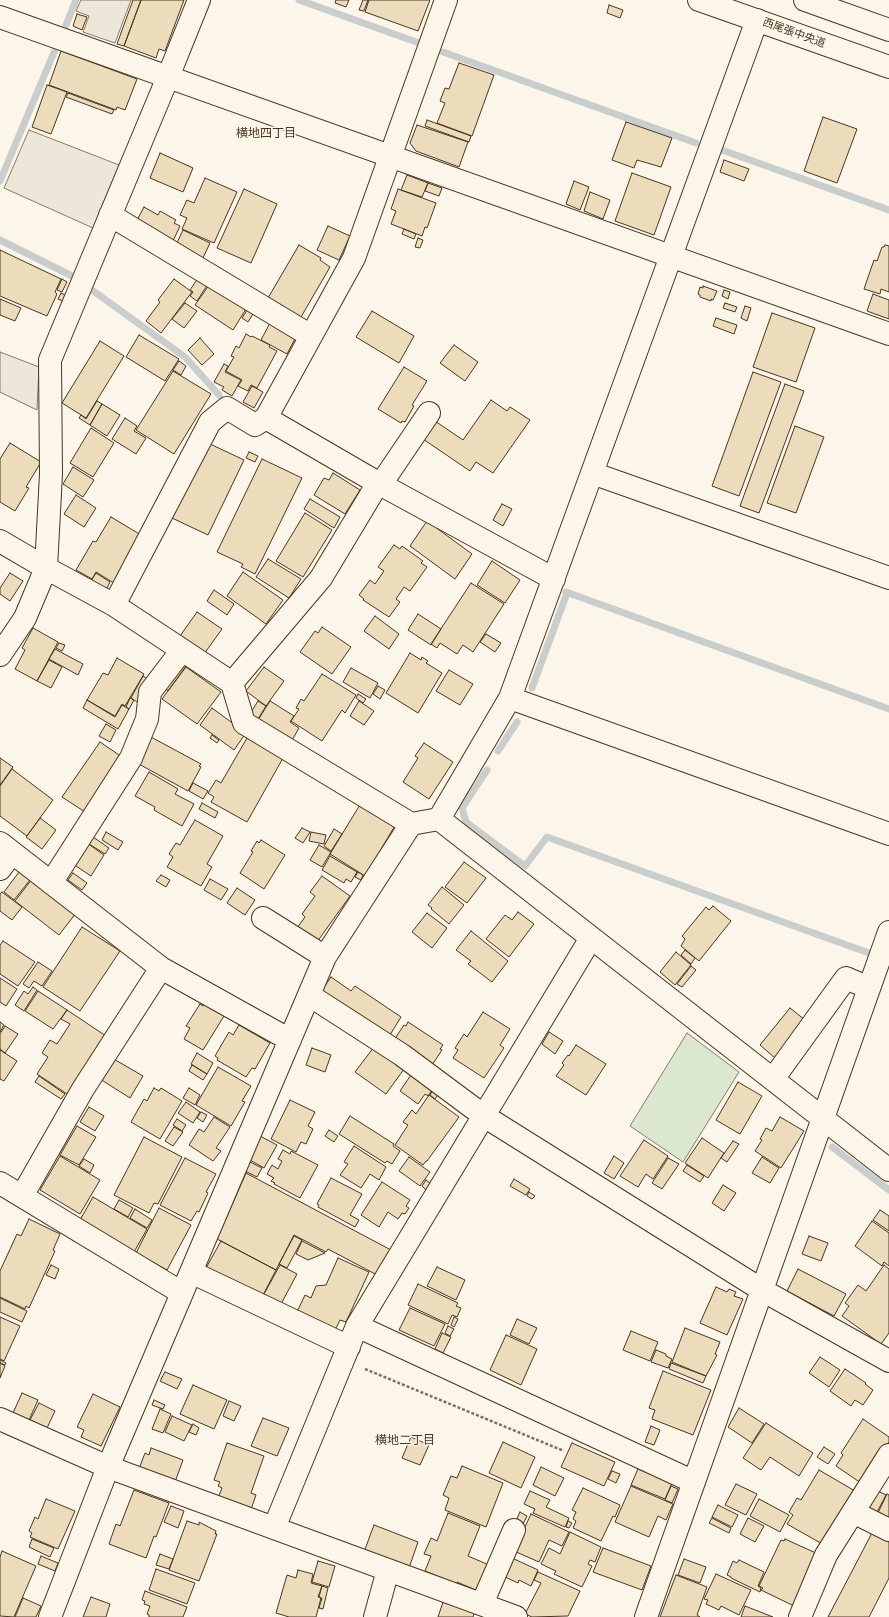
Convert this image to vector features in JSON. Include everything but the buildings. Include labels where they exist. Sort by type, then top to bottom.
[{"type":"street","points":[[0,655],[25,618],[46,568],[51,474],[50,360],[199,0]]},
{"type":"street","points":[[114,605],[210,422],[227,408],[255,425],[266,418],[354,258],[446,0]]},
{"type":"street","name":"西尾張中央道","points":[[699,0],[889,67]]},
{"type":"street","points":[[805,0],[889,30]]},
{"type":"street","points":[[0,17],[391,155],[889,334]]},
{"type":"street","points":[[439,820],[510,698],[756,20]]},
{"type":"street","points":[[110,215],[311,336]]},
{"type":"street","points":[[232,683],[321,578],[380,484],[429,413]]},
{"type":"street","points":[[266,418],[380,484],[554,579]]},
{"type":"street","points":[[592,473],[889,578]]},
{"type":"street","points":[[0,541],[114,605],[232,683],[244,723],[411,824],[439,820],[889,1170]]},
{"type":"street","points":[[51,882],[131,758],[147,719],[150,692],[182,650]]},
{"type":"street","points":[[510,698],[889,834]]},
{"type":"street","points":[[50,1617],[108,1468],[325,958],[411,824]]},
{"type":"street","points":[[4,855],[51,882],[161,968],[290,1040]]},
{"type":"street","points":[[263,918],[325,958]]},
{"type":"street","points":[[646,1617],[889,932]]},
{"type":"street","points":[[274,1528],[358,1326],[591,938]]},
{"type":"street","points":[[22,1196],[82,1089],[161,968]]},
{"type":"street","points":[[772,1079],[846,978],[869,988]]},
{"type":"street","points":[[309,995],[402,1055],[484,1116],[762,1290],[889,1361]]},
{"type":"street","points":[[0,1183],[182,1293]]},
{"type":"street","points":[[191,1272],[346,1354]]},
{"type":"street","points":[[358,1326],[694,1482]]},
{"type":"street","points":[[0,1419],[108,1468],[516,1617]]},
{"type":"street","points":[[800,1617],[826,1555],[889,1455]]},
{"type":"street","points":[[853,1512],[889,1530]]},
{"type":"street","points":[[482,1604],[514,1530]]},
{"type":"street","points":[[375,1617],[388,1570]]},
{"type":"path","points":[[346,1354],[564,1451]]},
{"type":"green space","points":[[687,1033],[739,1072],[683,1162],[630,1126]]},
{"type":"shaded area","points":[[81,0],[131,0],[115,43],[83,32],[89,16],[76,11]]},
{"type":"shaded area","points":[[29,130],[119,165],[93,228],[4,188]]},
{"type":"shaded area","points":[[0,352],[39,367],[37,410],[0,392]]},
{"type":"waterway","points":[[66,25],[76,0]]},
{"type":"waterway","points":[[299,0],[419,43]]},
{"type":"waterway","points":[[0,181],[55,50]]},
{"type":"waterway","points":[[443,52],[696,143]]},
{"type":"waterway","points":[[722,150],[889,210]]},
{"type":"waterway","points":[[0,240],[72,276]]},
{"type":"waterway","points":[[92,290],[185,357],[219,395]]},
{"type":"waterway","points":[[566,592],[889,709]]},
{"type":"waterway","points":[[532,688],[567,593]]},
{"type":"waterway","points":[[498,751],[517,722]]},
{"type":"waterway","points":[[487,770],[462,808],[466,822],[525,866],[547,837],[869,953]]},
{"type":"waterway","points":[[832,1147],[889,1190]]},
{"type":"district","name":"横地四丁目","points":[[266,134]]},
{"type":"district","name":"横地二丁目","points":[[405,1441]]}]
